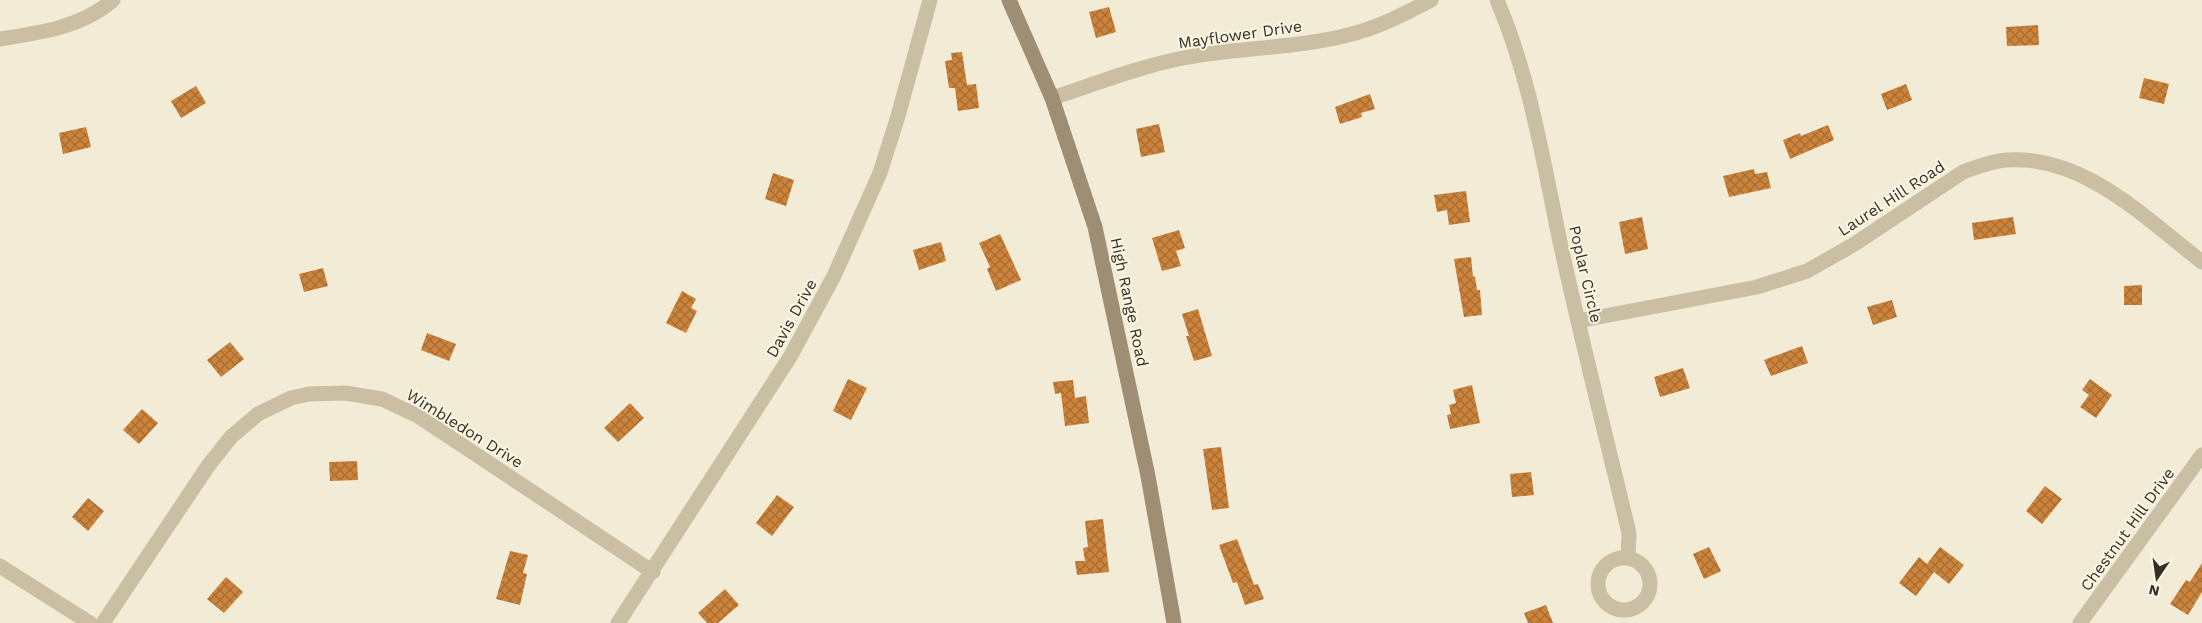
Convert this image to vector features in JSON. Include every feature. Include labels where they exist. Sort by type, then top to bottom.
[{"type":"street","points":[[0,39],[57,29],[90,17],[113,0]]},
{"type":"street","name":"Davis Drive","points":[[618,623],[653,572],[790,357],[834,276],[880,173],[930,0]]},
{"type":"street","name":"High Range Road","points":[[1009,0],[1052,98],[1095,227],[1104,262],[1148,476],[1174,623]]},
{"type":"street","name":"Mayflower Drive","points":[[1052,98],[1148,67],[1184,58],[1293,45],[1347,36],[1382,25],[1431,0]]},
{"type":"street","name":"Poplar Circle","points":[[1498,0],[1512,33],[1535,118],[1578,321],[1629,533],[1628,558]]},
{"type":"street","name":"Laurel Hill Road","points":[[1578,321],[1757,287],[1791,277],[1830,260],[1963,172],[1982,165],[2006,160],[2048,164],[2094,182],[2116,196],[2202,262]]},
{"type":"street","name":"Wimbledon Drive","points":[[103,623],[208,466],[230,437],[258,414],[291,398],[309,394],[345,393],[382,399],[418,416],[653,572]]},
{"type":"street","name":"Chestnut Hill Drive","points":[[2080,623],[2202,455]]},
{"type":"street","points":[[0,566],[90,623]]},
{"type":"building","points":[[1109,7],[1116,32],[1096,38],[1089,12]]},
{"type":"building","points":[[2038,25],[2039,45],[2007,46],[2006,27]]},
{"type":"building","points":[[962,52],[967,85],[976,84],[979,108],[958,111],[955,88],[949,88],[945,61],[952,60],[951,53]]},
{"type":"building","points":[[2144,78],[2169,84],[2164,104],[2139,98]]},
{"type":"building","points":[[1906,84],[1912,100],[1887,110],[1881,94]]},
{"type":"building","points":[[196,86],[206,103],[181,118],[171,101]]},
{"type":"building","points":[[1370,94],[1375,109],[1361,113],[1362,117],[1340,124],[1335,107]]},
{"type":"building","points":[[1159,124],[1165,152],[1141,157],[1136,129]]},
{"type":"building","points":[[1828,125],[1834,140],[1790,159],[1783,140],[1800,133],[1801,136]]},
{"type":"building","points":[[86,127],[91,147],[63,154],[59,133]]},
{"type":"building","points":[[1754,169],[1755,174],[1767,172],[1771,188],[1729,197],[1723,176]]},
{"type":"building","points":[[773,173],[794,180],[786,206],[765,199]]},
{"type":"building","points":[[1466,191],[1470,222],[1449,225],[1447,210],[1437,212],[1434,195]]},
{"type":"building","points":[[1642,217],[1648,249],[1625,254],[1619,222]]},
{"type":"building","points":[[2013,217],[2016,234],[1974,240],[1972,223]]},
{"type":"building","points":[[1179,230],[1185,248],[1176,251],[1181,266],[1162,271],[1152,238]]},
{"type":"building","points":[[1000,234],[1021,280],[996,291],[987,269],[990,267],[979,243]]},
{"type":"building","points":[[941,242],[946,261],[919,270],[913,250]]},
{"type":"building","points":[[1471,257],[1473,277],[1475,276],[1477,290],[1480,290],[1482,315],[1464,317],[1454,259]]},
{"type":"building","points":[[323,268],[328,286],[304,292],[299,274]]},
{"type":"building","points":[[2142,285],[2142,305],[2124,305],[2124,286]]},
{"type":"building","points":[[682,291],[696,299],[691,308],[697,311],[686,333],[666,323]]},
{"type":"building","points":[[1892,300],[1897,317],[1873,325],[1867,307]]},
{"type":"building","points":[[1198,309],[1212,356],[1194,361],[1186,336],[1189,336],[1182,314]]},
{"type":"building","points":[[427,333],[456,344],[449,361],[421,350]]},
{"type":"building","points":[[230,342],[244,359],[221,377],[207,360]]},
{"type":"building","points":[[1802,346],[1808,363],[1771,376],[1764,360]]},
{"type":"building","points":[[1683,368],[1690,388],[1660,397],[1654,377]]},
{"type":"building","points":[[848,379],[867,388],[851,420],[833,411]]},
{"type":"building","points":[[2090,379],[2112,395],[2096,418],[2080,407],[2089,395],[2082,390]]},
{"type":"building","points":[[1073,380],[1075,398],[1086,396],[1089,423],[1065,426],[1061,393],[1055,394],[1053,382]]},
{"type":"building","points":[[1472,385],[1480,423],[1450,429],[1447,415],[1451,414],[1449,405],[1456,403],[1453,390]]},
{"type":"building","points":[[630,403],[644,418],[618,442],[604,428]]},
{"type":"building","points":[[142,409],[158,423],[139,444],[123,430]]},
{"type":"building","points":[[1221,447],[1229,508],[1212,510],[1203,449]]},
{"type":"building","points":[[357,461],[358,480],[330,481],[329,462]]},
{"type":"building","points":[[1531,472],[1534,495],[1512,497],[1510,474]]},
{"type":"building","points":[[2045,486],[2062,499],[2042,524],[2026,511]]},
{"type":"building","points":[[777,495],[794,507],[772,536],[756,523]]},
{"type":"building","points":[[88,498],[104,511],[88,531],[72,517]]},
{"type":"building","points":[[1103,519],[1109,572],[1077,575],[1075,561],[1085,561],[1083,548],[1088,547],[1085,521]]},
{"type":"building","points":[[1237,539],[1254,585],[1258,584],[1264,599],[1245,605],[1237,582],[1233,583],[1219,545]]},
{"type":"building","points":[[1709,547],[1721,571],[1704,579],[1693,554]]},
{"type":"building","points":[[1940,547],[1964,565],[1949,584],[1934,572],[1916,596],[1899,583],[1919,557],[1927,564]]},
{"type":"building","points":[[510,551],[528,555],[523,573],[527,574],[520,605],[496,599]]},
{"type":"building","points":[[2202,563],[2202,592],[2188,615],[2170,604],[2186,580],[2190,582]]},
{"type":"building","points":[[226,577],[243,592],[224,613],[207,599]]},
{"type":"building","points":[[725,589],[739,605],[718,623],[707,623],[698,613]]},
{"type":"building","points":[[1546,605],[1553,623],[1528,623],[1524,613]]}]
